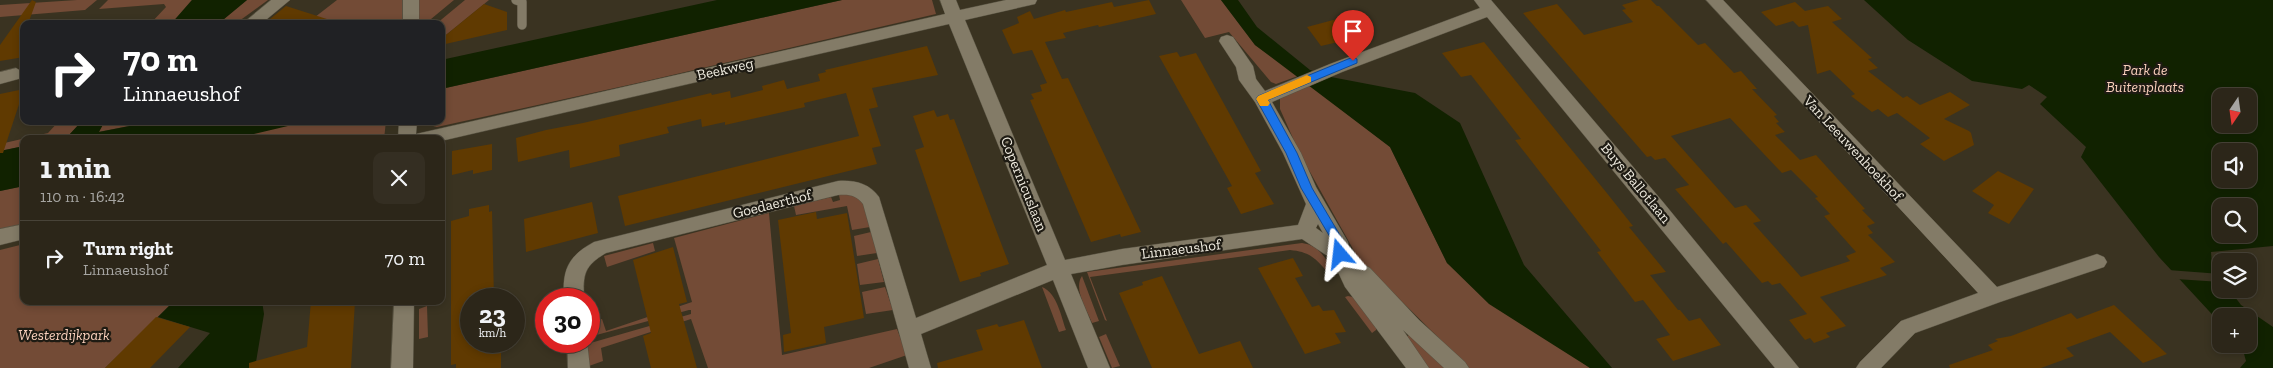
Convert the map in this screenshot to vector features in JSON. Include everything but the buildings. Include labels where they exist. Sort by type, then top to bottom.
[{"type":"street","points":[[255,20],[282,0]]},
{"type":"street","points":[[411,0],[411,20]]},
{"type":"street","name":"Beekweg","points":[[438,135],[952,8],[1029,0]]},
{"type":"street","name":"Van Leeuwenhoekhof","points":[[1714,0],[1993,296]]},
{"type":"street","points":[[1226,41],[1244,66],[1248,80],[1275,92],[1486,5]]},
{"type":"street","name":"Buys Ballotlaan","points":[[1486,5],[1788,368]]},
{"type":"street","name":"Copernicuslaan","points":[[952,8],[1099,368]]},
{"type":"street","points":[[1275,92],[1292,153],[1307,188],[1338,242],[1342,258]]},
{"type":"street","name":"Goedaerthof","points":[[573,288],[575,268],[585,256],[601,247],[830,190],[851,187],[861,190],[872,202],[920,368]]},
{"type":"street","points":[[1316,204],[1305,231],[1363,274],[1403,330],[1418,368]]},
{"type":"street","name":"Linnaeushof","points":[[1058,268],[1305,231]]},
{"type":"street","points":[[0,237],[20,232]]},
{"type":"street","points":[[1867,368],[1908,327],[1993,296],[2097,262]]},
{"type":"street","points":[[909,330],[1058,268]]},
{"type":"street","points":[[402,368],[404,305]]},
{"type":"street","points":[[1403,330],[1458,368]]},
{"type":"street","points":[[579,353],[580,368]]},
{"type":"lane","points":[[516,0],[522,2],[522,25]]},
{"type":"green space","points":[[97,0],[85,10],[0,17],[0,5]]},
{"type":"green space","points":[[108,0],[192,0],[174,20],[154,20],[166,7],[164,4],[99,9]]},
{"type":"green space","points":[[247,0],[268,0],[240,20],[223,20]]},
{"type":"green space","points":[[337,0],[454,0],[430,20],[311,20]]},
{"type":"green space","points":[[465,0],[489,0],[445,36],[445,20],[441,20]]},
{"type":"green space","points":[[842,0],[932,0],[936,14],[642,82],[437,127],[433,126],[445,125],[445,88]]},
{"type":"green space","points":[[1181,0],[1221,0],[1255,45],[1298,76],[1276,84],[1271,82],[1229,32],[1205,38]]},
{"type":"green space","points":[[1308,84],[1390,147],[1447,263],[1590,368],[1469,368],[1358,258],[1300,154],[1280,109],[1280,98]]},
{"type":"green space","points":[[55,125],[78,125],[69,135],[39,135],[48,133]]},
{"type":"green space","points":[[102,125],[134,125],[98,132]]},
{"type":"green space","points":[[175,125],[386,125],[384,135],[164,135]]},
{"type":"green space","points":[[20,139],[20,147],[0,151],[0,144]]},
{"type":"green space","points":[[20,187],[20,225],[0,229],[0,191]]},
{"type":"green space","points":[[852,192],[861,196],[870,227],[852,230],[847,206],[796,215],[794,206],[831,197],[833,202],[840,200],[839,195]]},
{"type":"green space","points":[[769,213],[782,355],[897,329],[907,355],[869,368],[708,368],[691,319],[601,348],[603,361],[589,366],[588,353],[600,353],[600,340],[691,314],[691,310],[689,310],[600,334],[600,319],[602,319],[606,331],[692,302],[674,238]]},
{"type":"green space","points":[[871,232],[877,253],[857,256],[854,236]]},
{"type":"green space","points":[[653,243],[655,251],[607,267],[604,256]]},
{"type":"green space","points":[[1302,243],[1312,246],[1320,252],[1332,269],[1330,275],[1313,257],[1303,252],[1290,250],[1090,277],[1107,321],[1087,272]]},
{"type":"green space","name":"Westerdijkpark","points":[[20,245],[20,305],[170,305],[105,368],[0,368],[0,250]]},
{"type":"green space","points":[[878,259],[884,282],[860,285],[857,264]]},
{"type":"green space","points":[[1082,276],[1099,321],[1092,323],[1082,300],[1079,287]]},
{"type":"green space","points":[[885,287],[893,310],[866,314],[862,292]]},
{"type":"green space","points":[[1042,287],[1055,300],[1066,330],[1059,332]]},
{"type":"green space","points":[[1345,297],[1353,297],[1376,328],[1372,333]]},
{"type":"green space","points":[[427,306],[428,337],[419,339],[419,309]]},
{"type":"green space","points":[[1106,334],[1120,366],[1112,368],[1099,337]]},
{"type":"green space","points":[[1410,334],[1447,368],[1424,368],[1406,337]]},
{"type":"shaded area","points":[[192,0],[247,0],[223,20],[174,20]]},
{"type":"shaded area","points":[[717,0],[842,0],[445,88],[445,59]]},
{"type":"shaded area","points":[[1221,0],[1238,0],[1257,27],[1310,70],[1331,77],[1415,93],[1460,123],[1524,265],[1612,368],[1590,368],[1489,304],[1447,263],[1390,147],[1255,45]]},
{"type":"shaded area","name":"Park de Buitenplaats","points":[[1864,0],[2273,0],[2273,246],[2211,252],[2212,298],[2236,298],[2245,308],[2212,308],[2212,314],[2159,257],[2081,157],[2086,147],[2040,104],[2047,97],[2029,85],[2022,89],[1972,81],[1908,40]]},
{"type":"shaded area","points":[[78,125],[103,125],[99,132],[135,125],[292,125],[250,135],[69,135]]},
{"type":"shaded area","points":[[20,147],[20,187],[0,191],[0,151]]},
{"type":"shaded area","points":[[170,305],[263,305],[264,314],[255,368],[178,368],[210,333],[158,317]]},
{"type":"shaded area","name":"Park de Buitenplaats","points":[[2257,316],[2273,327],[2273,368],[2240,368],[2246,361],[2244,353],[2257,353]]},
{"type":"pier","points":[[2168,270],[2212,273],[2212,281],[2176,279]]},
{"type":"slow traffic","points":[[1264,103],[1262,99],[1274,92],[1307,79]]},
{"type":"route","points":[[1340,254],[1338,242],[1307,188],[1292,153],[1262,99],[1274,92],[1353,61]]}]
